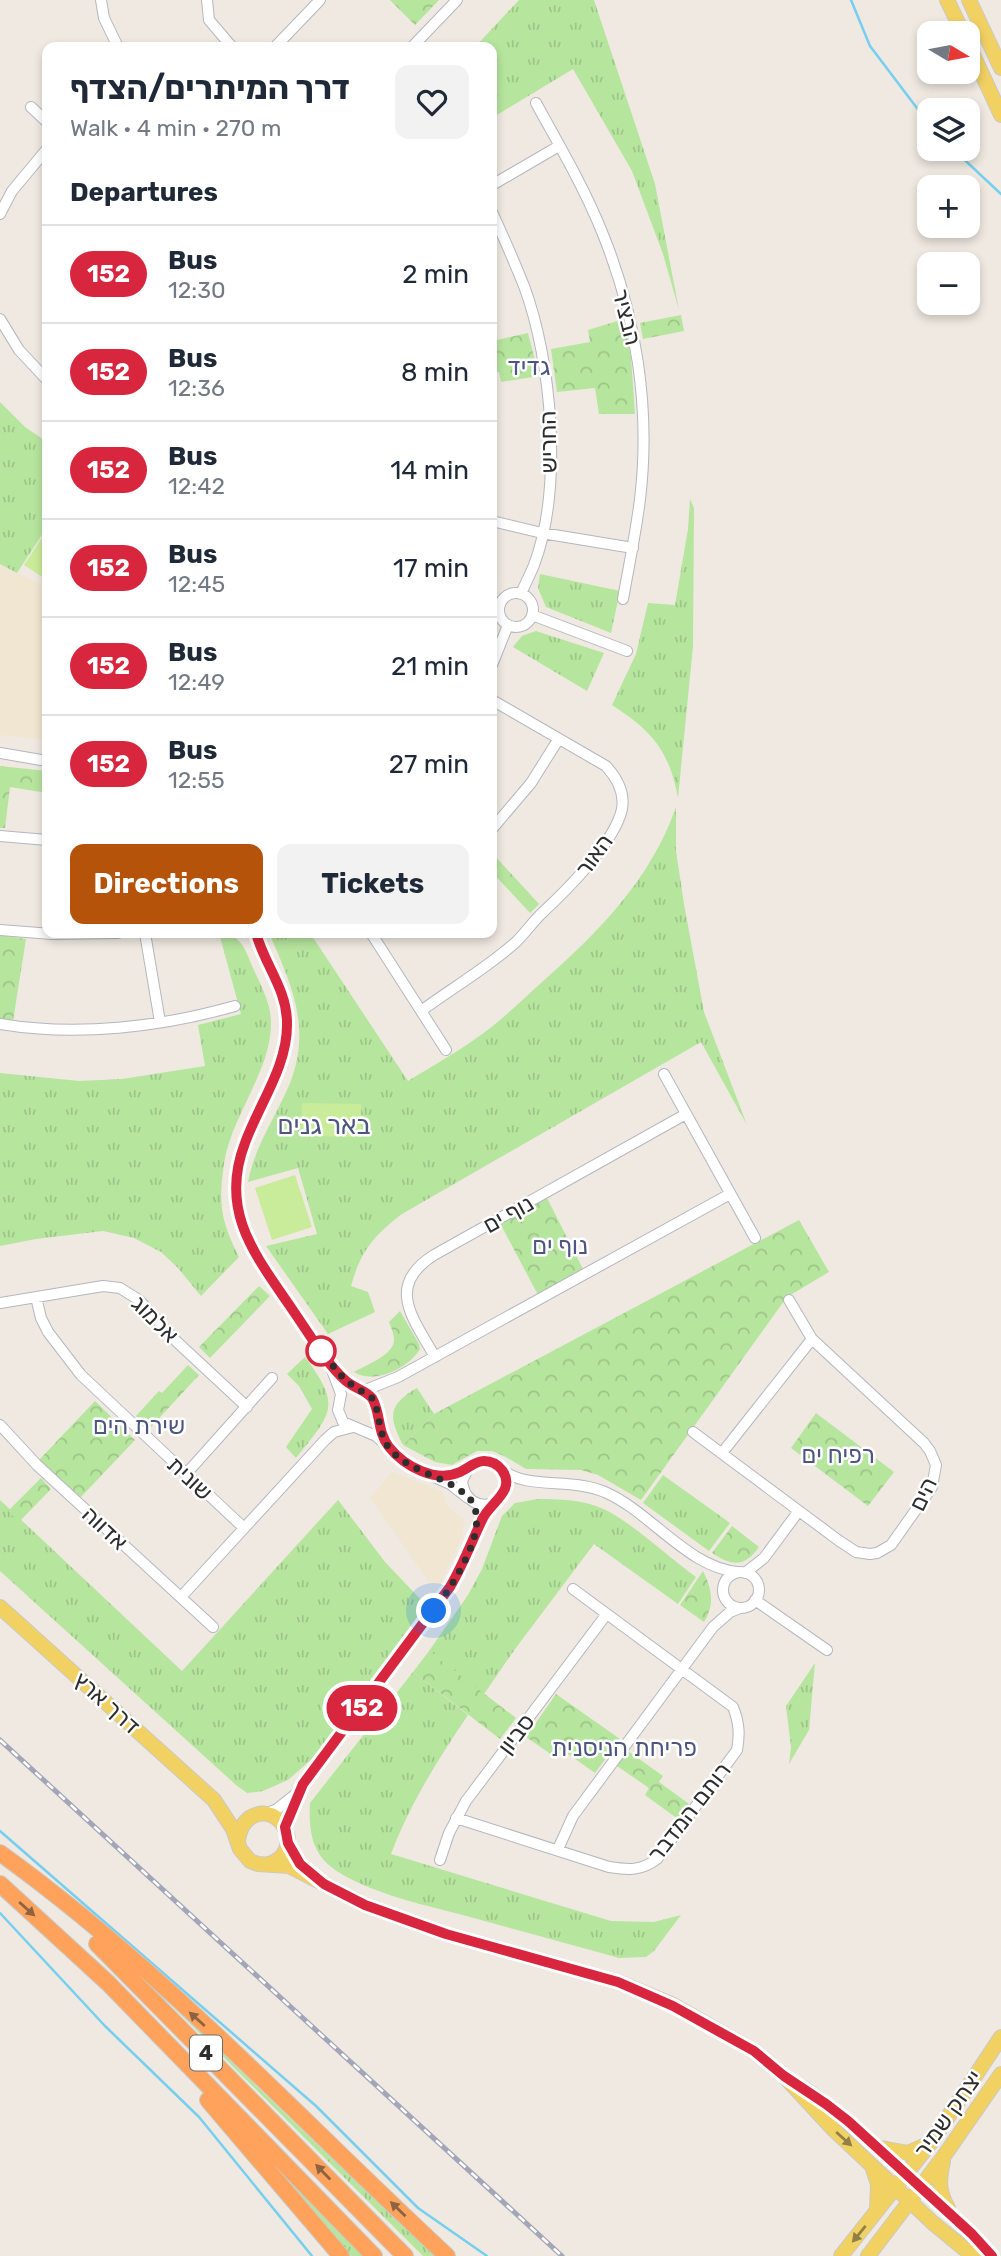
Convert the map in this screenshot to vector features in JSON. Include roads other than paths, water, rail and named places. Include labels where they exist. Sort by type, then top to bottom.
[{"type":"highway","name":"4","points":[[0,1854],[123,1968],[405,2256]]},
{"type":"highway","points":[[0,1854],[43,1884],[167,1992],[255,2072],[447,2256]]},
{"type":"highway","name":"4","points":[[0,1884],[108,1983],[374,2256]]},
{"type":"highway","points":[[54,1934],[117,2005],[208,2100],[341,2256]]},
{"type":"main road","points":[[947,0],[957,21]]},
{"type":"main road","points":[[969,0],[1001,68]]},
{"type":"main road","points":[[980,70],[1001,115]]},
{"type":"main road","name":"דרך ארץ","points":[[0,1607],[214,1800],[225,1813],[238,1841]]},
{"type":"main road","name":"דרך ארץ","points":[[214,1800],[242,1813],[260,1815]]},
{"type":"main road","points":[[324,1884],[300,1864],[280,1821],[260,1815],[242,1826],[238,1841],[240,1849],[250,1861],[289,1866],[324,1884],[365,1905],[446,1934],[618,1982],[673,2006],[754,2051],[784,2076],[826,2104],[874,2145],[992,2256]]},
{"type":"main road","points":[[266,1864],[280,1858],[288,1843]]},
{"type":"main road","name":"יצחק שמיר","points":[[841,2256],[932,2141],[1001,2037]]},
{"type":"main road","name":"יצחק שמיר","points":[[868,2256],[911,2202],[1001,2074]]},
{"type":"main road","points":[[784,2076],[834,2130],[973,2256]]},
{"type":"main road","points":[[874,2145],[892,2152],[908,2152],[932,2141]]},
{"type":"main road","points":[[944,2156],[939,2179],[940,2192],[953,2217]]},
{"type":"main road","points":[[872,2165],[878,2184],[877,2211]]},
{"type":"main road","points":[[889,2231],[909,2221],[933,2222]]},
{"type":"street","points":[[101,0],[104,18],[116,42]]},
{"type":"street","points":[[207,0],[209,20],[228,42]]},
{"type":"street","points":[[280,42],[320,0]]},
{"type":"street","points":[[417,42],[457,0]]},
{"type":"street","name":"הבציר","points":[[536,103],[602,231],[626,301],[639,365],[643,445],[640,496],[623,599]]},
{"type":"street","points":[[31,107],[42,117]]},
{"type":"street","points":[[497,182],[559,146]]},
{"type":"street","points":[[0,214],[12,191],[42,155]]},
{"type":"street","name":"החריש","points":[[497,224],[524,287],[539,339],[551,440],[547,504],[542,533],[535,563],[521,594]]},
{"type":"street","points":[[0,319],[19,350],[42,375]]},
{"type":"street","points":[[497,522],[542,533],[632,548]]},
{"type":"street","points":[[497,602],[511,594],[521,594],[529,600],[532,615]]},
{"type":"street","points":[[497,606],[501,618],[508,625],[522,626],[532,615]]},
{"type":"street","points":[[532,615],[627,651]]},
{"type":"street","points":[[497,654],[508,625]]},
{"type":"street","name":"האור","points":[[421,1011],[517,941],[576,880],[618,822],[622,807],[622,790],[606,766],[497,703]]},
{"type":"street","points":[[497,823],[531,783],[558,740]]},
{"type":"street","points":[[0,753],[42,760]]},
{"type":"street","points":[[0,836],[42,840]]},
{"type":"street","points":[[0,930],[42,933]]},
{"type":"street","points":[[146,938],[160,1021]]},
{"type":"street","points":[[252,938],[260,945]]},
{"type":"street","points":[[258,938],[286,1006],[287,1029],[276,1073],[242,1152],[237,1174],[237,1206],[242,1227],[253,1252],[324,1356],[345,1380],[372,1398],[379,1426],[390,1448]]},
{"type":"street","points":[[375,938],[446,1050]]},
{"type":"street","points":[[0,1024],[88,1030],[197,1017],[235,1006]]},
{"type":"street","points":[[664,1074],[755,1238]]},
{"type":"street","name":"נוף ים","points":[[435,1357],[410,1312],[406,1298],[407,1284],[416,1268],[434,1255],[686,1114]]},
{"type":"street","points":[[325,1440],[347,1393],[362,1391],[398,1377],[730,1194]]},
{"type":"street","name":"אלמוג","points":[[0,1303],[103,1286],[120,1288],[139,1300],[176,1341],[247,1407]]},
{"type":"street","name":"שונית","points":[[36,1297],[48,1332],[81,1375],[244,1528]]},
{"type":"street","name":"הים","points":[[693,1432],[798,1512],[856,1552],[877,1553],[896,1540],[932,1487],[936,1473],[934,1458],[924,1443],[812,1339],[789,1300]]},
{"type":"street","points":[[722,1453],[812,1339]]},
{"type":"street","points":[[324,1356],[339,1386],[344,1422],[376,1436],[403,1460],[450,1484],[478,1504],[486,1505],[530,1482]]},
{"type":"street","points":[[181,1597],[325,1440],[334,1432],[369,1424],[387,1388],[398,1377]]},
{"type":"street","points":[[186,1474],[272,1378]]},
{"type":"street","name":"אדווה","points":[[0,1425],[37,1465],[213,1626]]},
{"type":"street","points":[[428,1474],[454,1474],[482,1461],[489,1461],[511,1476],[530,1482],[584,1485],[607,1493],[629,1506],[705,1562],[727,1571],[750,1575],[757,1583]]},
{"type":"street","points":[[469,1467],[462,1481],[475,1518],[472,1545]]},
{"type":"street","points":[[260,1815],[286,1803],[303,1784],[434,1611],[462,1568],[487,1511],[499,1499],[506,1481],[501,1469]]},
{"type":"street","points":[[558,1849],[573,1816],[713,1627],[730,1612],[750,1605],[755,1600],[764,1558],[798,1512]]},
{"type":"street","points":[[713,1627],[724,1594],[725,1582],[733,1574],[742,1572],[764,1558]]},
{"type":"street","points":[[705,1562],[730,1604],[740,1608]]},
{"type":"street","points":[[573,1589],[682,1670]]},
{"type":"street","points":[[755,1600],[827,1650]]},
{"type":"street","name":"סביון","points":[[440,1860],[456,1818],[466,1801],[606,1615]]},
{"type":"street","name":"רותם המדבר","points":[[456,1818],[609,1867],[629,1870],[644,1868],[657,1859],[737,1750],[738,1720],[733,1707],[682,1670]]},
{"type":"street","points":[[285,1827],[303,1784]]},
{"type":"waterway","points":[[851,0],[870,46],[917,108]]},
{"type":"waterway","points":[[966,161],[1001,194]]},
{"type":"waterway","points":[[0,1831],[316,2106],[418,2208],[487,2256]]},
{"type":"waterway","points":[[0,1913],[105,2026],[199,2117],[312,2256]]},
{"type":"railway","points":[[0,1740],[562,2256]]},
{"type":"district","name":"גדיד","points":[[529,367]]},
{"type":"district","name":"באר גנים","points":[[324,1125]]},
{"type":"district","name":"נוף ים","points":[[560,1246]]},
{"type":"district","name":"שירת הים","points":[[139,1426]]},
{"type":"district","name":"רפיח ים","points":[[838,1455]]},
{"type":"district","name":"פריחת הניסנית","points":[[624,1748]]}]
